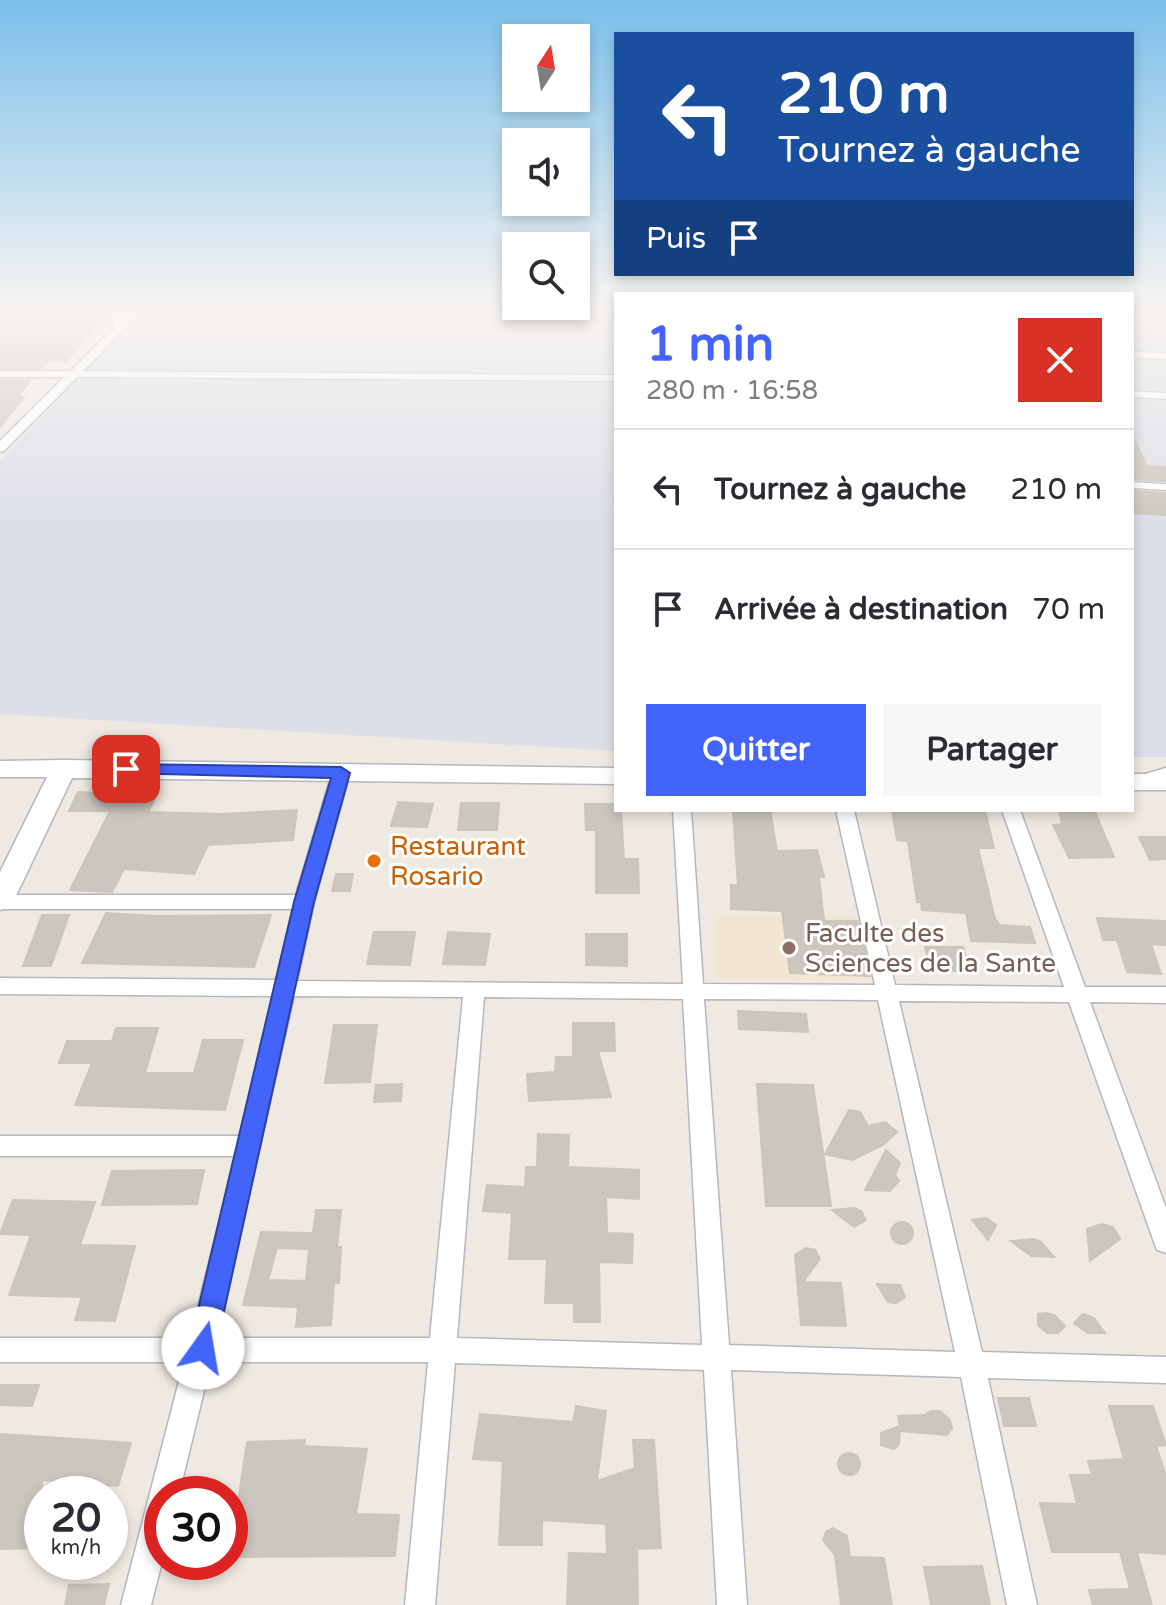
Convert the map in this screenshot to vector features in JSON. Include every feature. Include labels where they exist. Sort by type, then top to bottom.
[{"type":"main road","points":[[0,901],[64,768]]},
{"type":"main road","points":[[0,769],[614,776]]},
{"type":"main road","points":[[1134,782],[1166,782]]},
{"type":"street","points":[[0,448],[62,383]]},
{"type":"street","points":[[170,1476],[203,1348],[304,902],[341,773]]},
{"type":"street","points":[[682,812],[690,988],[732,1605]]},
{"type":"street","points":[[845,812],[971,1362],[1022,1605]]},
{"type":"street","points":[[1012,812],[1166,1242]]},
{"type":"street","points":[[0,901],[304,902]]},
{"type":"street","points":[[0,986],[474,990],[690,988],[1166,995]]},
{"type":"street","points":[[420,1605],[474,990]]},
{"type":"street","points":[[0,1146],[250,1146]]},
{"type":"street","points":[[0,1350],[443,1350],[971,1362],[1166,1370]]},
{"type":"street","points":[[136,1605],[144,1574]]},
{"type":"lane","points":[[1134,394],[1166,396]]},
{"type":"lane","points":[[1134,485],[1166,487]]},
{"type":"lane","points":[[1134,781],[1166,772]]},
{"type":"shaded area","points":[[73,383],[614,383],[614,751],[0,714],[0,462]]},
{"type":"shaded area","points":[[1134,383],[1166,383],[1166,757],[1134,757]]},
{"type":"shaded area","name":"Faculte des Sciences de la Sante","points":[[715,915],[858,916],[869,979],[716,979]]},
{"type":"building","points":[[0,383],[29,383],[17,397],[24,397],[0,427]]},
{"type":"building","points":[[1134,439],[1147,466],[1166,467],[1166,481],[1134,479]]},
{"type":"building","points":[[1134,491],[1166,493],[1166,515],[1134,513]]},
{"type":"building","points":[[78,792],[156,796],[148,812],[221,814],[297,810],[293,840],[208,845],[194,874],[124,869],[112,892],[70,890],[110,811],[69,811]]},
{"type":"building","points":[[398,802],[433,804],[427,827],[391,826]]},
{"type":"building","points":[[461,803],[499,803],[497,830],[458,830]]},
{"type":"building","points":[[585,804],[614,804],[614,812],[621,812],[624,859],[638,859],[639,893],[596,893],[596,830],[586,830]]},
{"type":"building","points":[[733,812],[770,812],[777,851],[817,850],[824,877],[819,877],[824,921],[858,921],[870,976],[790,973],[782,911],[731,909],[731,885],[738,886]]},
{"type":"building","points":[[892,812],[985,812],[994,848],[978,848],[995,919],[1000,925],[1030,927],[1035,943],[971,941],[966,913],[922,910],[921,902],[917,902],[908,841],[897,840]]},
{"type":"building","points":[[1059,812],[1095,812],[1114,857],[1069,858],[1053,825],[1062,824]]},
{"type":"building","points":[[1139,837],[1166,837],[1166,859],[1150,860]]},
{"type":"building","points":[[336,874],[353,874],[350,891],[332,891]]},
{"type":"building","points":[[106,913],[271,915],[254,967],[82,963]]},
{"type":"building","points":[[42,915],[69,915],[51,966],[23,966]]},
{"type":"building","points":[[1097,918],[1166,921],[1166,945],[1151,944],[1161,974],[1127,972],[1117,940],[1103,940]]},
{"type":"building","points":[[374,932],[415,932],[410,965],[367,964]]},
{"type":"building","points":[[448,932],[490,934],[485,965],[443,964]]},
{"type":"building","points":[[586,934],[627,934],[627,966],[586,965]]},
{"type":"building","points":[[925,947],[963,947],[969,971],[931,971]]},
{"type":"building","points":[[738,1011],[806,1014],[808,1032],[739,1029]]},
{"type":"building","points":[[573,1023],[614,1023],[615,1051],[598,1051],[611,1097],[529,1101],[527,1074],[555,1072],[556,1057],[573,1057]]},
{"type":"building","points":[[334,1025],[377,1025],[370,1082],[325,1083]]},
{"type":"building","points":[[116,1028],[158,1028],[145,1073],[194,1073],[203,1040],[243,1040],[225,1110],[75,1105],[92,1063],[59,1063],[67,1041],[112,1041]]},
{"type":"building","points":[[402,1084],[401,1101],[374,1102],[376,1085]]},
{"type":"building","points":[[757,1084],[813,1085],[831,1206],[766,1206]]},
{"type":"building","points":[[849,1110],[860,1112],[868,1126],[885,1122],[897,1132],[883,1145],[852,1160],[825,1154]]},
{"type":"building","points":[[538,1134],[569,1135],[568,1167],[639,1170],[639,1199],[606,1197],[607,1233],[633,1234],[632,1263],[599,1262],[600,1322],[574,1322],[574,1303],[545,1303],[547,1259],[509,1259],[512,1213],[483,1211],[487,1185],[525,1187],[526,1167],[537,1167]]},
{"type":"building","points":[[886,1150],[900,1163],[895,1175],[899,1181],[890,1191],[865,1190]]},
{"type":"building","points":[[204,1170],[197,1204],[102,1205],[112,1171]]},
{"type":"building","points":[[13,1200],[95,1202],[80,1245],[135,1246],[115,1321],[75,1320],[82,1297],[9,1295],[31,1235],[0,1234]]},
{"type":"building","points":[[854,1208],[861,1211],[866,1220],[854,1227],[832,1210]]},
{"type":"building","points":[[316,1210],[341,1210],[337,1247],[341,1247],[339,1283],[334,1283],[331,1325],[296,1327],[298,1307],[243,1305],[261,1232],[313,1233]],"holes":[[[277,1248],[309,1249],[306,1281],[268,1280]]]},
{"type":"building","points":[[986,1218],[996,1225],[988,1240],[972,1220]]},
{"type":"building","points":[[902,1222],[910,1225],[913,1233],[910,1241],[902,1244],[894,1241],[891,1233],[894,1225]]},
{"type":"building","points":[[1102,1224],[1113,1227],[1120,1239],[1090,1261],[1087,1229]]},
{"type":"building","points":[[1034,1239],[1041,1242],[1054,1257],[1031,1256],[1011,1241]]},
{"type":"building","points":[[806,1248],[815,1250],[820,1259],[803,1282],[841,1283],[846,1326],[801,1325],[795,1255]]},
{"type":"building","points":[[877,1284],[900,1285],[905,1297],[896,1303],[888,1302]]},
{"type":"building","points":[[1038,1314],[1054,1315],[1065,1326],[1058,1333],[1047,1333],[1038,1325]]},
{"type":"building","points":[[1083,1314],[1094,1318],[1105,1333],[1088,1333],[1074,1323]]},
{"type":"building","points":[[0,1385],[39,1385],[32,1406],[0,1405]]},
{"type":"building","points":[[998,1398],[1029,1398],[1036,1426],[1004,1426]]},
{"type":"building","points":[[576,1406],[606,1411],[597,1481],[635,1468],[633,1440],[654,1440],[661,1548],[637,1549],[638,1605],[567,1605],[569,1553],[607,1554],[606,1524],[542,1520],[542,1545],[499,1545],[503,1461],[473,1459],[480,1414],[573,1422]]},
{"type":"building","points":[[1109,1406],[1153,1406],[1166,1445],[1156,1446],[1166,1476],[1166,1554],[1137,1552],[1152,1605],[1093,1605],[1089,1590],[1130,1589],[1120,1552],[1052,1552],[1040,1503],[1077,1504],[1070,1475],[1092,1475],[1088,1461],[1124,1459]]},
{"type":"building","points":[[940,1411],[950,1420],[952,1428],[947,1435],[901,1431],[900,1427],[899,1444],[894,1449],[881,1445],[881,1433],[900,1426],[898,1416],[925,1415]]},
{"type":"building","points":[[0,1434],[131,1443],[121,1476],[24,1476],[24,1548],[0,1549]]},
{"type":"building","points":[[305,1440],[304,1446],[367,1449],[356,1514],[399,1515],[395,1556],[248,1557],[248,1476],[242,1476],[247,1442]]},
{"type":"building","points":[[849,1453],[857,1456],[860,1464],[857,1472],[849,1475],[841,1472],[838,1464],[841,1456]]},
{"type":"building","points":[[833,1528],[847,1536],[850,1557],[884,1558],[892,1605],[841,1605],[835,1555],[823,1540],[826,1532]]},
{"type":"building","points":[[982,1566],[990,1605],[931,1605],[924,1567]]},
{"type":"building","points":[[109,1584],[104,1605],[65,1605],[69,1585]]},
{"type":"place","name":"Restaurant Rosario","points":[[374,861]]},
{"type":"place","name":"Faculte des Sciences de la Sante","points":[[789,948]]},
{"type":"route","points":[[126,769],[341,773],[304,902],[203,1348]]}]
